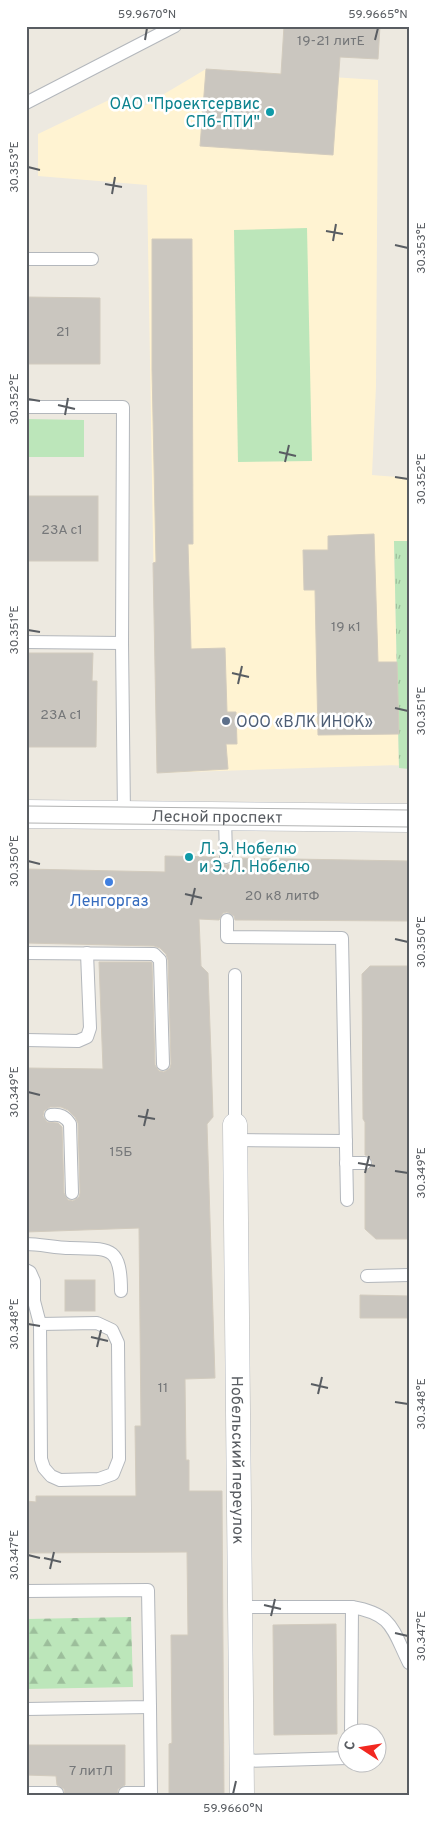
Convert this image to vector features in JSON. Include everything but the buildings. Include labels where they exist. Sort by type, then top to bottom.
[{"type":"main road","name":"Лесной проспект","points":[[26,814],[409,818]]},
{"type":"street","name":"Нобельский переулок","points":[[236,1133],[242,1795]]},
{"type":"lane","points":[[26,103],[175,26]]},
{"type":"lane","points":[[26,259],[92,259]]},
{"type":"lane","points":[[26,407],[123,407],[122,643],[124,815]]},
{"type":"lane","points":[[26,642],[122,643]]},
{"type":"lane","points":[[225,817],[226,858]]},
{"type":"lane","points":[[227,920],[227,937],[342,938],[347,1200]]},
{"type":"lane","points":[[26,953],[154,954],[160,960],[163,1064]]},
{"type":"lane","points":[[26,1040],[78,1041],[87,1037],[90,1028],[88,953]]},
{"type":"lane","points":[[234,975],[236,1133],[346,1140]]},
{"type":"lane","points":[[51,1115],[58,1114],[66,1118],[70,1124],[72,1193]]},
{"type":"lane","points":[[346,1163],[365,1163]]},
{"type":"lane","points":[[26,1244],[67,1248],[99,1248],[109,1252],[117,1259],[121,1270],[121,1291]]},
{"type":"lane","points":[[26,1270],[30,1272],[34,1281],[34,1301],[40,1324],[41,1459],[44,1468],[51,1476],[60,1480],[99,1479],[113,1474],[119,1459],[118,1343],[112,1330],[97,1323],[40,1324]]},
{"type":"lane","points":[[367,1276],[409,1275]]},
{"type":"lane","points":[[26,1591],[148,1590],[151,1793],[125,1793]]},
{"type":"lane","points":[[240,1607],[352,1607],[370,1610],[388,1621],[409,1663]]},
{"type":"lane","points":[[351,1724],[352,1607]]},
{"type":"lane","points":[[26,1709],[150,1707]]},
{"type":"lane","points":[[241,1761],[338,1758]]},
{"type":"lane","points":[[31,1793],[57,1793]]},
{"type":"shaded area","points":[[206,69],[378,80],[376,386],[372,475],[409,478],[409,541],[394,541],[399,765],[157,773],[147,185],[38,176],[38,134],[109,100],[144,106]]},
{"type":"green space","points":[[307,228],[312,461],[238,462],[234,230]]},
{"type":"green space","points":[[26,419],[84,420],[84,457],[26,457]]},
{"type":"green space","points":[[394,541],[409,541],[409,769],[399,768]]},
{"type":"green space","points":[[131,1617],[133,1687],[26,1689],[26,1619]]},
{"type":"tram line","points":[[26,806],[409,810]]},
{"type":"tram line","points":[[26,823],[409,827]]},
{"type":"place","name":"ОАО \"Проектсервис СПб-ПТИ\"","points":[[270,112]]},
{"type":"place","name":"ООО «ВЛК ИНОК»","points":[[226,721]]},
{"type":"place","name":"Л. Э. Нобелю и Э. Л. Нобелю","points":[[189,857]]},
{"type":"place","name":"Ленгоргаз","points":[[109,882]]}]
